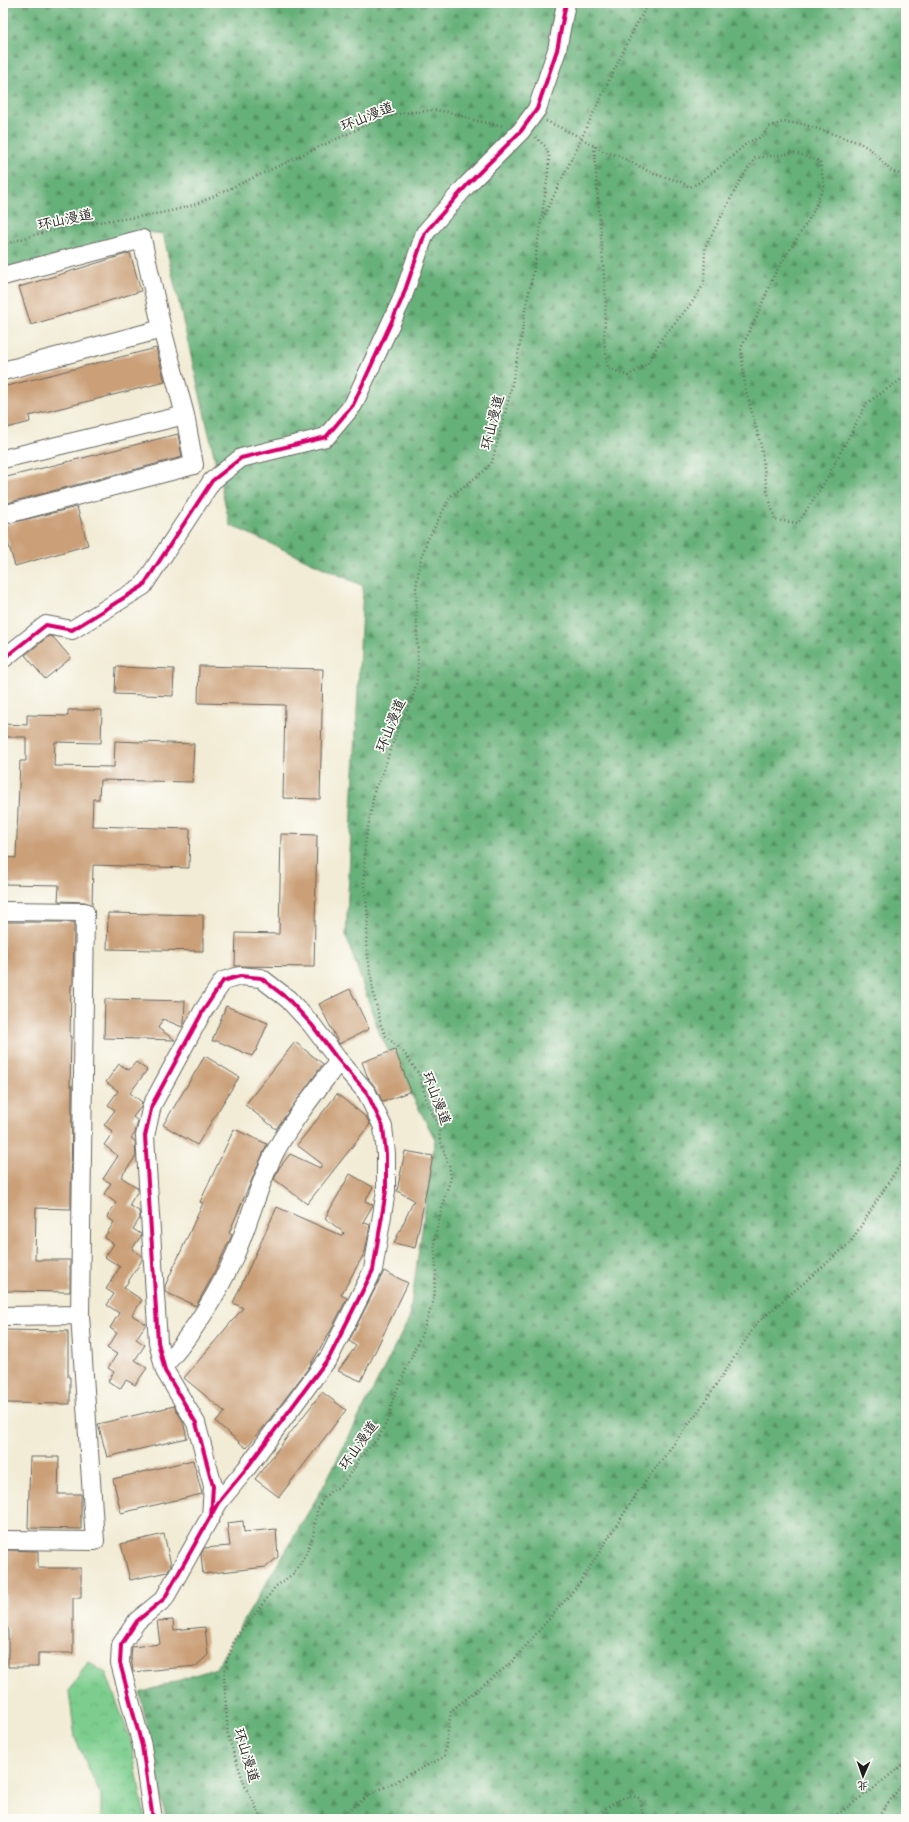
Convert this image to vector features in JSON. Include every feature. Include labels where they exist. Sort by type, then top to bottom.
[{"type":"street","points":[[3,659],[46,625],[72,630],[143,586],[212,481],[241,458],[326,437],[353,405],[402,300],[425,233],[467,185],[521,131],[537,109],[557,50],[566,3]]},
{"type":"street","points":[[3,276],[142,239],[162,329],[185,415],[194,465],[3,515]]},
{"type":"street","points":[[3,371],[162,329]]},
{"type":"street","points":[[3,459],[185,415]]},
{"type":"street","points":[[3,911],[85,912],[80,1315],[96,1541],[3,1540]]},
{"type":"street","points":[[153,1819],[142,1746],[120,1663],[121,1645],[137,1620],[164,1599],[211,1517],[218,1503],[246,1469],[330,1356],[373,1270],[386,1191],[386,1154],[383,1127],[367,1093],[339,1061],[312,1025],[288,999],[261,978],[240,976],[223,981],[203,1011],[152,1105],[146,1136],[158,1342],[165,1371],[196,1423],[213,1486],[211,1517]]},
{"type":"street","points":[[164,1366],[185,1342],[206,1312],[234,1256],[253,1205],[276,1151],[290,1127],[339,1061]]},
{"type":"street","points":[[3,1316],[80,1315]]},
{"type":"path","points":[[541,222],[635,27],[649,3]]},
{"type":"path","points":[[532,116],[569,131],[594,146],[643,167],[654,174],[692,186],[720,167],[740,148],[761,137],[769,127],[783,122],[796,122],[860,143],[873,151],[890,170],[906,177]]},
{"type":"path","points":[[594,146],[606,301],[604,340],[608,368],[628,376],[648,363],[662,338],[692,304],[704,284],[705,247],[740,181],[755,158],[795,153],[820,161],[824,186],[811,216],[774,275],[756,318],[741,348],[744,387],[761,446],[766,490],[775,520],[798,523],[823,485],[867,403],[906,376]]},
{"type":"path","points":[[345,1819],[348,1811],[371,1794],[444,1757],[451,1711],[512,1662],[580,1584],[636,1493],[702,1406],[758,1324],[850,1243],[906,1154]]},
{"type":"path","points":[[831,1819],[906,1763]]},
{"type":"path","points":[[876,1819],[906,1779]]},
{"type":"path","points":[[593,1819],[618,1801],[631,1796],[636,1796],[642,1803],[644,1819]]},
{"type":"green space","points":[[3,3],[906,3],[906,1819],[166,1819],[140,1693],[216,1668],[322,1489],[409,1319],[435,1139],[380,1035],[346,936],[363,586],[230,525],[163,234],[146,232],[3,271]]},
{"type":"green space","points":[[88,1662],[106,1673],[131,1741],[145,1819],[101,1819],[101,1796],[75,1738],[69,1691]]},
{"type":"building","points":[[130,253],[141,291],[31,325],[19,287]]},
{"type":"building","points":[[156,348],[165,382],[29,416],[30,422],[3,429],[3,387]]},
{"type":"building","points":[[178,434],[182,457],[3,504],[3,478]]},
{"type":"building","points":[[77,507],[88,545],[15,566],[3,525]]},
{"type":"building","points":[[49,636],[53,637],[71,658],[45,679],[25,655]]},
{"type":"building","points":[[199,666],[323,669],[320,799],[283,798],[285,705],[198,703]]},
{"type":"building","points":[[116,667],[174,669],[173,696],[115,694]]},
{"type":"building","points":[[68,710],[102,710],[101,743],[55,742],[54,766],[114,767],[115,741],[194,744],[192,782],[100,780],[99,799],[93,799],[92,826],[190,829],[189,868],[93,865],[92,905],[85,902],[58,901],[59,885],[3,884],[3,857],[16,858],[20,761],[26,761],[26,737],[3,737],[3,724],[27,725],[27,715],[68,716]]},
{"type":"building","points":[[281,834],[317,835],[314,967],[235,966],[236,933],[279,934]]},
{"type":"building","points":[[108,913],[203,915],[203,951],[107,949]]},
{"type":"building","points":[[3,922],[74,922],[70,1037],[70,1086],[72,1086],[71,1209],[36,1208],[35,1260],[70,1260],[70,1292],[3,1291]]},
{"type":"building","points":[[350,989],[369,1029],[339,1044],[319,1004]]},
{"type":"building","points":[[105,999],[185,1001],[184,1023],[182,1027],[163,1019],[158,1028],[175,1040],[104,1038]]},
{"type":"building","points":[[226,1006],[268,1023],[256,1051],[252,1056],[217,1041],[212,1041]]},
{"type":"building","points":[[295,1042],[323,1064],[276,1129],[245,1105]]},
{"type":"building","points":[[395,1050],[411,1091],[383,1102],[376,1088],[368,1078],[362,1062]]},
{"type":"building","points":[[205,1056],[239,1077],[197,1145],[163,1125]]},
{"type":"building","points":[[136,1062],[147,1070],[130,1093],[142,1102],[141,1107],[133,1117],[138,1121],[135,1133],[131,1138],[135,1141],[136,1156],[121,1177],[138,1188],[138,1191],[129,1205],[139,1211],[140,1218],[133,1229],[141,1234],[141,1236],[132,1249],[142,1256],[142,1260],[124,1288],[142,1300],[132,1315],[146,1324],[136,1339],[145,1345],[135,1360],[147,1368],[135,1385],[126,1380],[120,1389],[108,1381],[114,1372],[108,1368],[117,1354],[107,1348],[117,1333],[110,1328],[119,1313],[107,1305],[114,1294],[106,1289],[120,1267],[105,1257],[114,1244],[104,1238],[114,1222],[107,1217],[116,1203],[104,1194],[111,1183],[103,1179],[118,1156],[104,1145],[113,1132],[104,1125],[115,1110],[108,1105],[118,1091],[106,1082],[119,1064],[129,1070]]},
{"type":"building","points":[[337,1094],[366,1117],[370,1124],[307,1204],[274,1179],[279,1168],[290,1154],[320,1168],[322,1164],[297,1145]]},
{"type":"building","points":[[234,1129],[267,1144],[229,1233],[232,1235],[196,1306],[165,1292],[165,1286],[203,1203],[200,1202]]},
{"type":"building","points":[[405,1151],[433,1156],[415,1248],[394,1243],[414,1200],[397,1191]]},
{"type":"building","points":[[350,1174],[373,1187],[365,1201],[373,1205],[363,1222],[370,1225],[365,1252],[341,1295],[347,1298],[331,1330],[309,1367],[246,1448],[216,1422],[225,1412],[184,1378],[243,1308],[233,1303],[277,1207],[342,1236],[344,1233],[325,1218]]},
{"type":"building","points":[[384,1271],[408,1283],[361,1381],[338,1371],[356,1346],[349,1341]]},
{"type":"building","points":[[4,1330],[68,1331],[68,1377],[70,1377],[70,1404],[5,1403],[6,1357],[3,1357]]},
{"type":"building","points":[[322,1392],[346,1410],[279,1497],[255,1479]]},
{"type":"building","points":[[174,1406],[183,1421],[187,1438],[107,1457],[98,1424]]},
{"type":"building","points":[[30,1457],[59,1457],[58,1494],[81,1494],[81,1529],[28,1528]]},
{"type":"building","points":[[193,1460],[202,1494],[121,1513],[113,1479]]},
{"type":"building","points":[[243,1521],[244,1532],[276,1529],[278,1557],[266,1567],[203,1574],[201,1555],[204,1548],[230,1546],[227,1523]]},
{"type":"building","points":[[164,1534],[171,1565],[167,1572],[130,1580],[121,1544]]},
{"type":"building","points":[[3,1550],[38,1551],[38,1568],[81,1568],[81,1598],[73,1598],[73,1653],[38,1653],[38,1667],[8,1667],[8,1628],[5,1628],[5,1568],[3,1568]]},
{"type":"building","points":[[173,1620],[174,1630],[205,1627],[208,1655],[196,1666],[133,1672],[131,1657],[132,1647],[160,1644],[157,1621]]},
{"type":"cycle path","points":[[3,659],[46,625],[72,630],[143,586],[212,481],[241,458],[326,437],[353,405],[402,299],[425,233],[467,185],[521,131],[537,109],[557,50],[566,3]]},
{"type":"cycle path","points":[[153,1819],[142,1746],[120,1663],[121,1645],[137,1621],[164,1599],[218,1503],[246,1469],[330,1356],[373,1270],[386,1191],[386,1154],[383,1127],[367,1093],[336,1057],[312,1025],[288,999],[261,978],[240,976],[223,981],[203,1011],[152,1105],[145,1136],[158,1342],[165,1371],[196,1423],[213,1486],[211,1517]]}]
